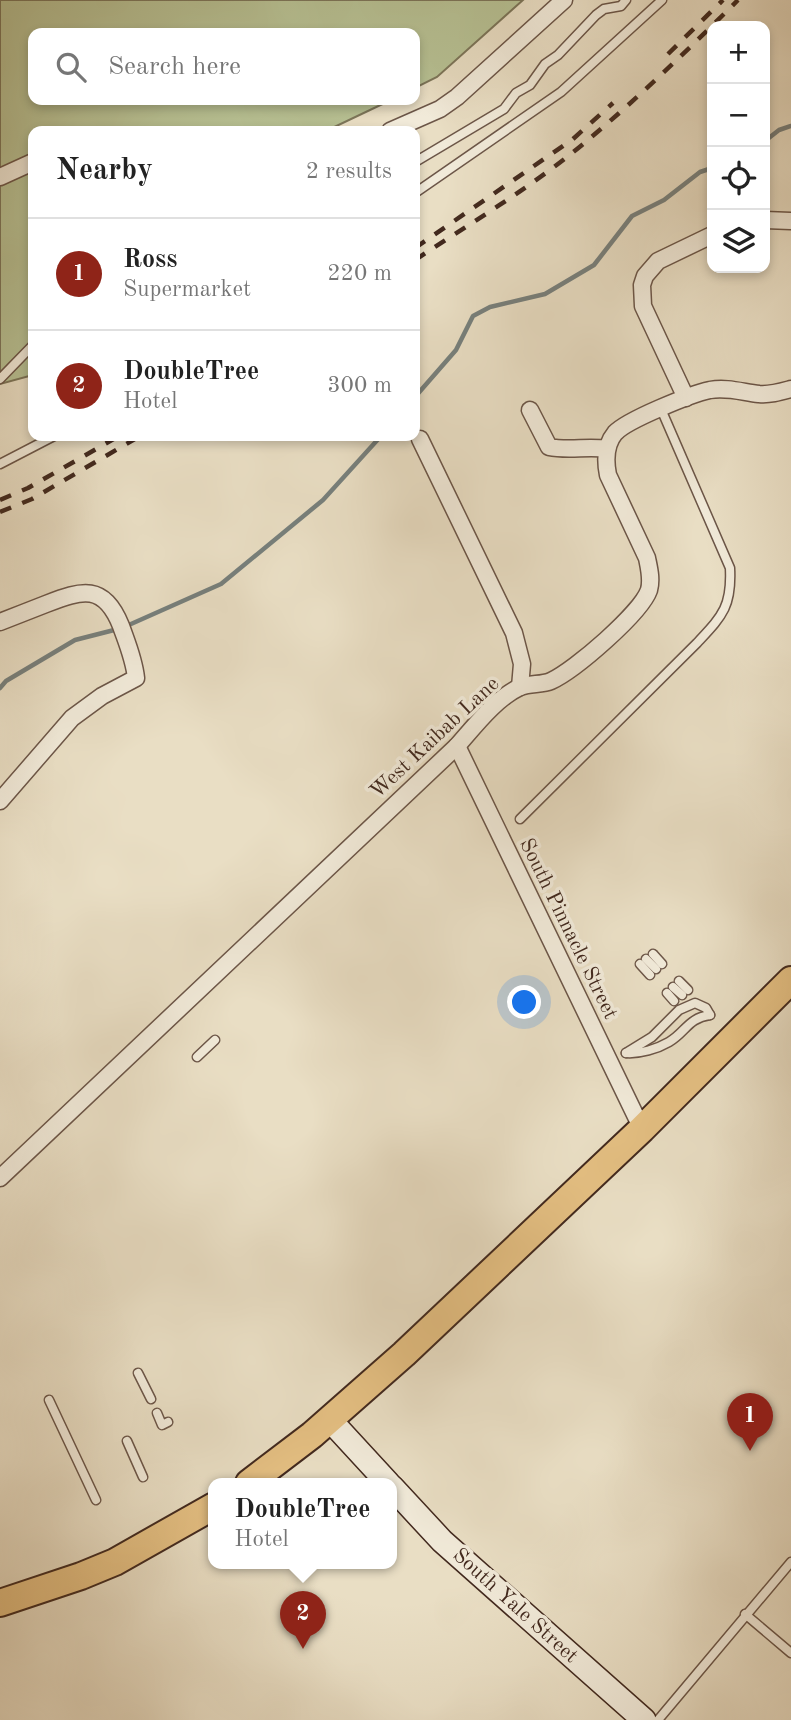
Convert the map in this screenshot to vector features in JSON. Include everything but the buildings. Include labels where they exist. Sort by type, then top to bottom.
[{"type":"main road","points":[[255,1478],[330,1420],[404,1354],[642,1129],[791,980]]},
{"type":"main road","points":[[0,1603],[114,1562],[208,1509]]},
{"type":"street","points":[[401,126],[440,109],[457,97],[564,0]]},
{"type":"street","points":[[0,177],[28,164]]},
{"type":"street","points":[[770,220],[791,221]]},
{"type":"street","points":[[686,398],[643,306],[642,285],[645,276],[658,261],[707,237]]},
{"type":"street","points":[[530,410],[549,447],[607,449],[614,434],[627,424],[708,390],[728,389],[761,394],[791,389]]},
{"type":"street","points":[[421,439],[514,633],[522,664],[520,687]]},
{"type":"street","name":"West Kaibab Lane","points":[[0,1178],[457,746],[492,708],[520,687],[548,682],[569,672],[642,604],[649,588],[647,558],[608,475],[605,462],[607,449]]},
{"type":"street","points":[[0,622],[72,593],[86,592],[100,596],[111,605],[130,651],[136,678],[102,696],[72,718],[0,801]]},
{"type":"street","name":"South Pinnacle Street","points":[[457,746],[642,1129]]},
{"type":"street","points":[[330,1420],[383,1478]]},
{"type":"street","name":"South Yale Street","points":[[397,1493],[442,1541],[644,1720]]},
{"type":"lane","points":[[420,159],[504,109],[516,93],[530,85],[545,64],[558,55],[596,15],[604,9],[621,6],[626,0]]},
{"type":"lane","points":[[420,190],[561,92],[662,0]]},
{"type":"lane","points":[[0,379],[28,350]]},
{"type":"lane","points":[[520,819],[723,614],[731,588],[730,568],[661,409]]},
{"type":"lane","points":[[0,464],[44,441]]},
{"type":"lane","points":[[646,959],[656,970],[646,959]]},
{"type":"lane","points":[[674,1002],[673,987],[685,993]]},
{"type":"lane","points":[[695,1003],[706,1008],[710,1015],[698,1017],[669,1042],[638,1054],[626,1053],[652,1037],[679,1010],[695,1003]]},
{"type":"lane","points":[[197,1057],[215,1040]]},
{"type":"lane","points":[[138,1373],[151,1399]]},
{"type":"lane","points":[[49,1399],[96,1500]]},
{"type":"lane","points":[[157,1413],[162,1425],[168,1422]]},
{"type":"lane","points":[[127,1441],[143,1478]]},
{"type":"lane","points":[[658,1720],[791,1562]]},
{"type":"lane","points":[[745,1614],[791,1653]]},
{"type":"green space","points":[[0,0],[523,0],[437,77],[420,86],[420,28],[28,28],[28,105],[381,105],[336,126],[28,126],[28,376],[0,384]]},
{"type":"waterway","points":[[770,137],[791,126]]},
{"type":"waterway","points":[[420,391],[456,350],[473,316],[490,307],[545,294],[594,265],[632,216],[664,200],[700,172],[707,170]]},
{"type":"waterway","points":[[0,688],[6,681],[75,640],[122,628],[221,584],[323,500],[376,441]]},
{"type":"railway","points":[[668,54],[723,0]]},
{"type":"railway","points":[[420,257],[521,191],[582,145],[662,74],[738,0]]},
{"type":"railway","points":[[420,245],[573,139],[613,103]]},
{"type":"railway","points":[[0,500],[28,488],[110,441]]},
{"type":"railway","points":[[0,512],[32,499],[131,441]]},
{"type":"place","name":"Ross","points":[[750,1451]]},
{"type":"place","name":"DoubleTree","points":[[303,1649]]}]
